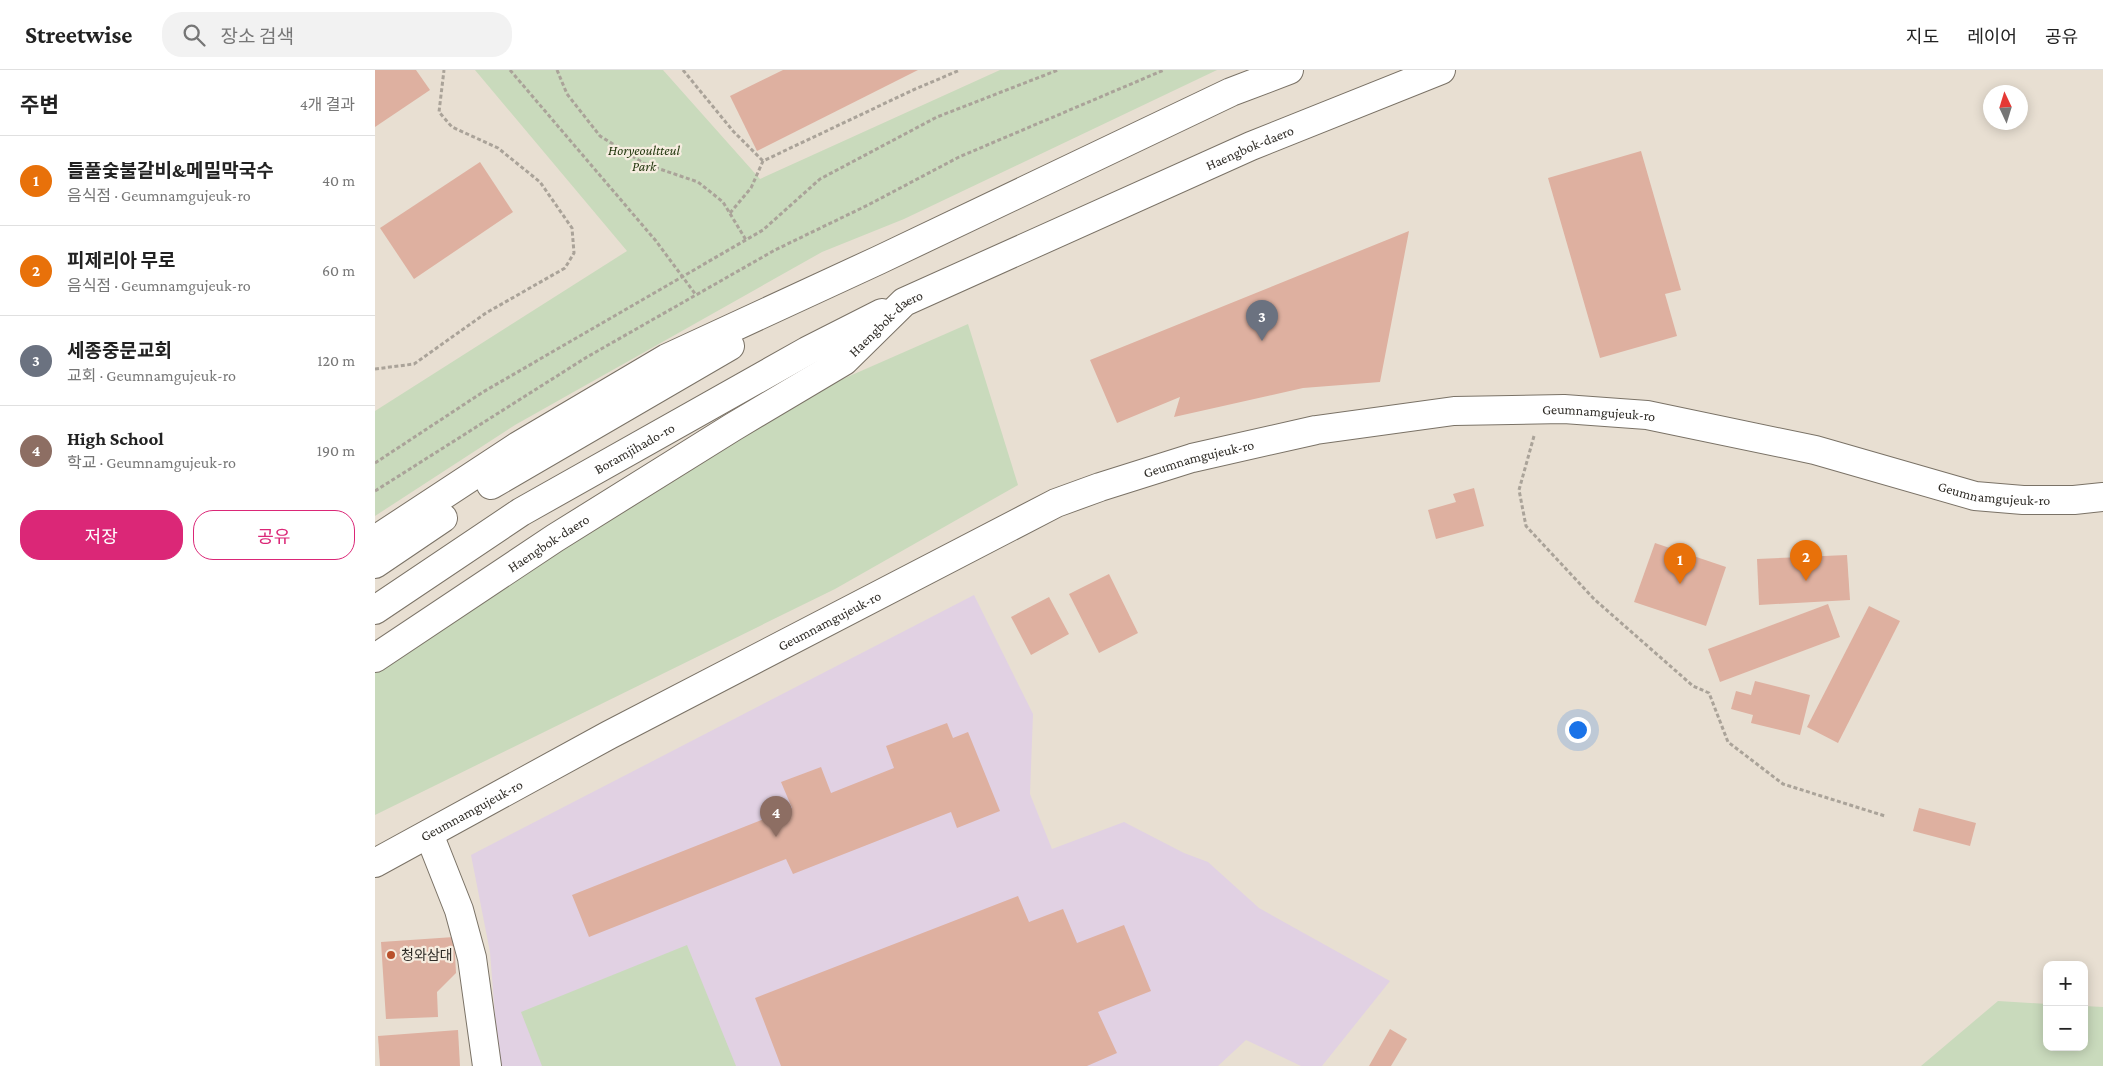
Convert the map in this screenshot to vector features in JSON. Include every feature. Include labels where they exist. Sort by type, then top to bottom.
[{"type":"main road","points":[[375,540],[517,446],[667,358],[879,260],[1231,92],[1289,70]]},
{"type":"main road","name":"Haengbok-daero","points":[[375,658],[555,538],[844,361],[903,302],[1251,146],[1441,70]]},
{"type":"main road","points":[[375,564],[494,482],[879,260]]},
{"type":"main road","name":"Boramjihado-ro","points":[[375,610],[521,512],[807,351],[903,302]]},
{"type":"main road","name":"Geumnamgujeuk-ro","points":[[375,863],[609,735],[1056,503],[1192,458],[1316,430],[1454,411],[1541,409],[1647,415],[1815,450],[1975,496],[2023,500],[2074,500],[2103,497]]},
{"type":"main road","points":[[429,834],[459,910],[472,958],[487,1066]]},
{"type":"path","points":[[375,369],[414,364],[486,313],[565,268],[574,254],[572,228],[539,182],[498,148],[452,127],[439,112],[444,70]]},
{"type":"path","points":[[510,70],[656,241],[696,295]]},
{"type":"path","points":[[557,70],[567,94],[600,136],[645,164],[698,182],[723,202],[746,240]]},
{"type":"path","points":[[683,70],[733,131],[763,161]]},
{"type":"path","points":[[730,213],[751,188],[763,161],[913,90],[960,70]]},
{"type":"path","points":[[375,463],[483,392],[763,230],[819,178],[937,117],[1058,70]]},
{"type":"path","points":[[375,491],[587,357],[775,250],[868,205],[959,157],[1164,70]]},
{"type":"path","points":[[1541,409],[1519,490],[1526,526],[1594,599],[1693,686],[1709,693],[1728,742],[1783,784],[1885,816]]},
{"type":"shaded area","points":[[974,595],[1033,714],[1030,794],[1052,849],[1124,822],[1184,853],[1208,862],[1259,908],[1390,981],[1322,1066],[1301,1066],[1246,1040],[1218,1066],[499,1066],[490,952],[471,855]]},
{"type":"green space","name":"Horyeoultteul Park","points":[[475,70],[663,70],[760,179],[1000,70],[1217,70],[904,219],[822,252],[515,425],[375,516],[375,411],[627,251]]},
{"type":"green space","points":[[968,324],[1018,485],[835,589],[375,815],[375,671],[779,407]]},
{"type":"green space","points":[[687,945],[736,1066],[542,1066],[521,1012]]},
{"type":"green space","points":[[1998,1001],[2043,1004],[2043,1051],[2088,1051],[2088,1006],[2103,1007],[2103,1066],[1921,1066]]},
{"type":"building","points":[[375,70],[416,70],[430,90],[375,127]]},
{"type":"building","points":[[783,70],[918,70],[757,151],[730,96]]},
{"type":"building","points":[[1641,151],[1681,290],[1665,294],[1677,336],[1600,358],[1548,178]]},
{"type":"building","points":[[480,162],[513,212],[414,279],[380,228]]},
{"type":"building","points":[[1409,231],[1380,382],[1303,388],[1174,417],[1180,397],[1117,423],[1090,360]]},
{"type":"building","points":[[1474,488],[1484,526],[1436,539],[1428,510],[1456,502],[1453,494]]},
{"type":"building","points":[[1655,543],[1726,567],[1706,626],[1634,602]]},
{"type":"building","points":[[1847,555],[1850,600],[1759,605],[1757,559]]},
{"type":"building","points":[[1109,574],[1138,633],[1099,653],[1069,594]]},
{"type":"building","points":[[1049,597],[1069,634],[1031,655],[1011,617]]},
{"type":"building","points":[[1828,604],[1840,637],[1720,682],[1708,649]]},
{"type":"building","points":[[1869,606],[1900,621],[1838,743],[1807,727]]},
{"type":"building","points":[[1755,681],[1810,695],[1800,735],[1751,723],[1753,715],[1731,709],[1736,691],[1751,695]]},
{"type":"building","points":[[947,723],[953,738],[968,732],[1000,811],[957,828],[951,812],[793,874],[786,859],[589,937],[572,895],[792,808],[781,782],[821,767],[831,793],[894,768],[886,746]]},
{"type":"building","points":[[1919,808],[1976,823],[1970,846],[1913,831]]},
{"type":"building","points":[[1018,896],[1029,922],[1063,909],[1077,943],[1124,925],[1151,991],[1098,1012],[1117,1053],[1087,1066],[781,1066],[755,998]]},
{"type":"building","points":[[454,937],[456,973],[437,992],[438,1017],[386,1019],[381,942]]},
{"type":"building","points":[[1390,1029],[1407,1039],[1391,1066],[1369,1066]]},
{"type":"building","points":[[458,1030],[460,1066],[380,1066],[378,1036]]},
{"type":"place","name":"세종중문교회","points":[[1262,341]]},
{"type":"place","name":"피제리아 무로","points":[[1806,581]]},
{"type":"place","name":"들풀숯불갈비&메밀막국수","points":[[1680,584]]},
{"type":"place","name":"High School","points":[[776,837]]},
{"type":"place","name":"청와삼대","points":[[391,955]]}]
